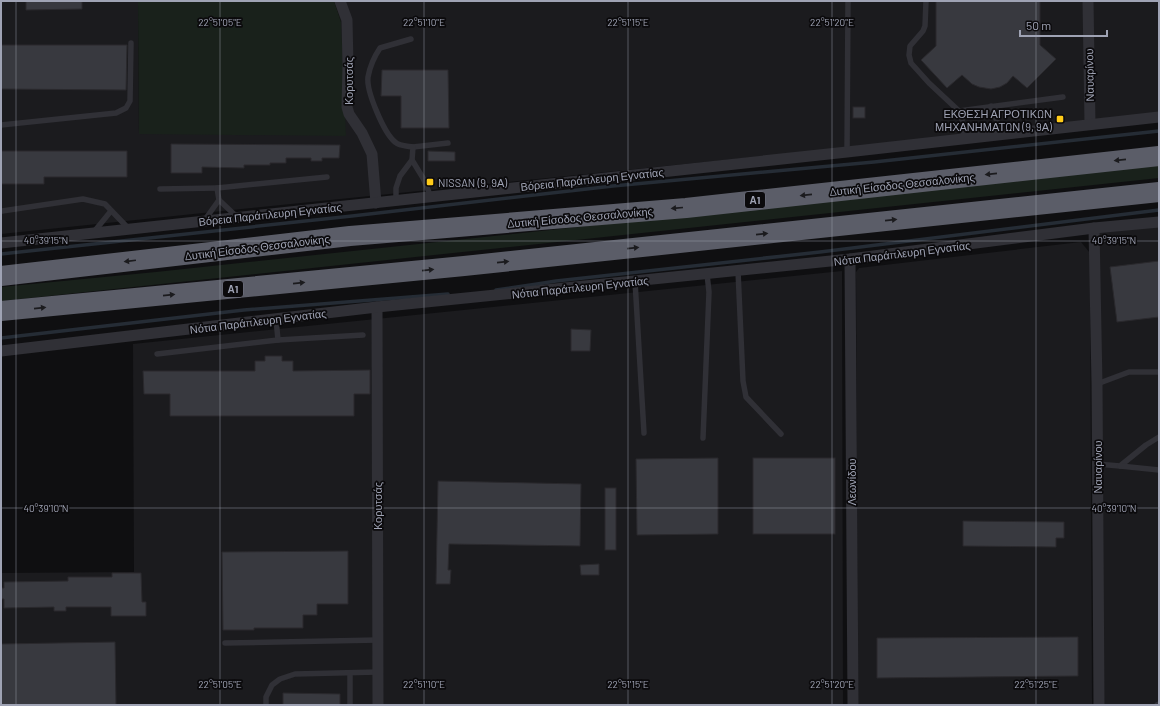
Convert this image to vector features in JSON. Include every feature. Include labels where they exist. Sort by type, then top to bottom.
[{"type":"highway","name":"Δυτική Είσοδος Θεσσαλονίκης","points":[[1,276],[350,236],[686,208],[1159,156]]},
{"type":"highway","name":"Α1","points":[[1,311],[472,266],[1159,192]]},
{"type":"street","name":"Κορυτσάς","points":[[340,1],[347,20],[347,107],[349,114],[362,133],[372,154],[376,203]]},
{"type":"street","name":"Ναυαρίνου","points":[[1088,1],[1090,124]]},
{"type":"street","name":"Βόρεια Παράπλευρη Εγνατίας","points":[[1,243],[1159,117]]},
{"type":"street","name":"Νότια Παράπλευρη Εγνατίας","points":[[1,352],[377,307],[850,259],[1094,228],[1159,222]]},
{"type":"street","name":"Ναυαρίνου","points":[[1094,228],[1097,384],[1099,705]]},
{"type":"street","name":"Λεωνίδου","points":[[850,259],[853,705]]},
{"type":"street","name":"Κορυτσάς","points":[[377,307],[378,705]]},
{"type":"lane","points":[[847,152],[848,1]]},
{"type":"lane","points":[[926,1],[925,26],[923,31],[910,46],[909,55],[911,63],[929,83],[959,111],[962,118],[964,139]]},
{"type":"lane","points":[[411,39],[380,48],[373,59],[368,78],[371,97],[388,135],[396,144],[413,148],[448,143]]},
{"type":"lane","points":[[1,125],[116,113],[126,108],[130,101],[131,43]]},
{"type":"lane","points":[[959,111],[1063,97]]},
{"type":"lane","points":[[992,106],[1002,134]]},
{"type":"lane","points":[[396,200],[396,188],[400,176],[412,160],[413,148]]},
{"type":"lane","points":[[412,160],[423,178],[431,197]]},
{"type":"lane","points":[[160,188],[217,188],[327,177]]},
{"type":"lane","points":[[217,188],[219,200],[237,218]]},
{"type":"lane","points":[[2,211],[83,199],[105,204],[129,230]]},
{"type":"lane","points":[[203,222],[219,200]]},
{"type":"lane","points":[[93,233],[111,210]]},
{"type":"lane","points":[[738,271],[743,381],[746,397],[781,434]]},
{"type":"lane","points":[[703,438],[709,292],[707,274]]},
{"type":"lane","points":[[635,281],[644,433]]},
{"type":"lane","points":[[276,319],[278,340]]},
{"type":"lane","points":[[157,354],[278,340],[363,335]]},
{"type":"lane","points":[[1097,384],[1129,372],[1159,372]]},
{"type":"lane","points":[[1120,466],[1159,436]]},
{"type":"lane","points":[[1097,464],[1159,470]]},
{"type":"lane","points":[[225,643],[378,640]]},
{"type":"lane","points":[[266,705],[266,697],[272,685],[280,679],[296,674],[378,672]]},
{"type":"lane","points":[[350,673],[350,705]]},
{"type":"shaded area","points":[[1,1],[138,1],[139,134],[341,22],[334,1],[1159,1],[1159,113],[863,146],[1,234]]},
{"type":"shaded area","points":[[138,1],[334,1],[341,22],[346,136],[139,134]]},
{"type":"shaded area","points":[[1159,165],[1159,178],[1,301],[1,287],[156,272]]},
{"type":"shaded area","points":[[1159,222],[1159,705],[1097,705],[1094,228]]},
{"type":"shaded area","points":[[1081,242],[1090,253],[1092,705],[858,705],[856,272],[859,268]]},
{"type":"shaded area","points":[[842,271],[843,705],[1,705],[1,573],[134,572],[133,344]]},
{"type":"building","points":[[26,1],[82,1],[82,9],[26,10]]},
{"type":"building","points":[[936,1],[1040,1],[1040,45],[1056,59],[1027,88],[1013,76],[1007,83],[1000,87],[991,89],[972,84],[962,75],[947,88],[921,60],[936,46]]},
{"type":"building","points":[[1,45],[127,45],[126,90],[1,89]]},
{"type":"building","points":[[382,70],[448,70],[449,128],[401,128],[401,96],[381,96]]},
{"type":"building","points":[[853,107],[865,107],[865,118],[853,118]]},
{"type":"building","points":[[171,144],[340,145],[339,158],[322,158],[322,161],[311,161],[311,158],[286,158],[286,163],[270,163],[270,165],[244,165],[244,168],[202,167],[202,173],[171,173]]},
{"type":"building","points":[[1,151],[127,151],[127,177],[44,177],[44,184],[1,184]]},
{"type":"building","points":[[428,151],[455,152],[455,161],[428,161]]},
{"type":"building","points":[[1159,261],[1159,317],[1117,322],[1110,267]]},
{"type":"building","points":[[571,329],[591,330],[590,351],[571,351]]},
{"type":"building","points":[[265,356],[282,356],[282,361],[293,361],[293,371],[370,370],[370,394],[354,394],[354,416],[170,416],[170,394],[144,394],[143,371],[255,371],[255,361],[265,361]]},
{"type":"building","points":[[718,458],[718,534],[637,535],[636,459]]},
{"type":"building","points":[[753,458],[835,458],[835,534],[753,534]]},
{"type":"building","points":[[438,481],[581,484],[580,546],[449,544],[448,570],[451,570],[450,584],[436,584]]},
{"type":"building","points":[[605,488],[616,488],[616,550],[605,550]]},
{"type":"building","points":[[963,521],[1064,522],[1064,538],[1056,538],[1056,547],[963,546]]},
{"type":"building","points":[[348,551],[348,604],[317,604],[317,615],[303,615],[303,628],[254,628],[254,630],[223,630],[222,552]]},
{"type":"building","points":[[599,564],[599,575],[581,575],[580,565]]},
{"type":"building","points":[[112,573],[141,573],[142,602],[146,602],[146,616],[111,616],[111,607],[66,607],[66,611],[54,611],[54,607],[4,608],[4,599],[1,599],[1,588],[4,588],[4,582],[68,581],[68,577],[112,577]]},
{"type":"building","points":[[1078,637],[1078,676],[877,678],[877,638]]},
{"type":"building","points":[[115,642],[116,705],[1,705],[1,644]]},
{"type":"building","points":[[283,693],[340,694],[340,705],[283,705]]},
{"type":"waterway","points":[[1,254],[613,186],[874,162],[1159,131]]},
{"type":"waterway","points":[[496,290],[556,281],[820,252],[1159,210]]},
{"type":"waterway","points":[[1,338],[244,310],[448,294]]},
{"type":"place","name":"ΕΚΘΕΣΗ ΑΓΡΟΤΙΚΩΝ ΜΗΧΑΝΗΜΑΤΩΝ (9, 9Α)","points":[[1060,119]]},
{"type":"place","name":"NISSAN (9, 9Α)","points":[[430,182]]}]
